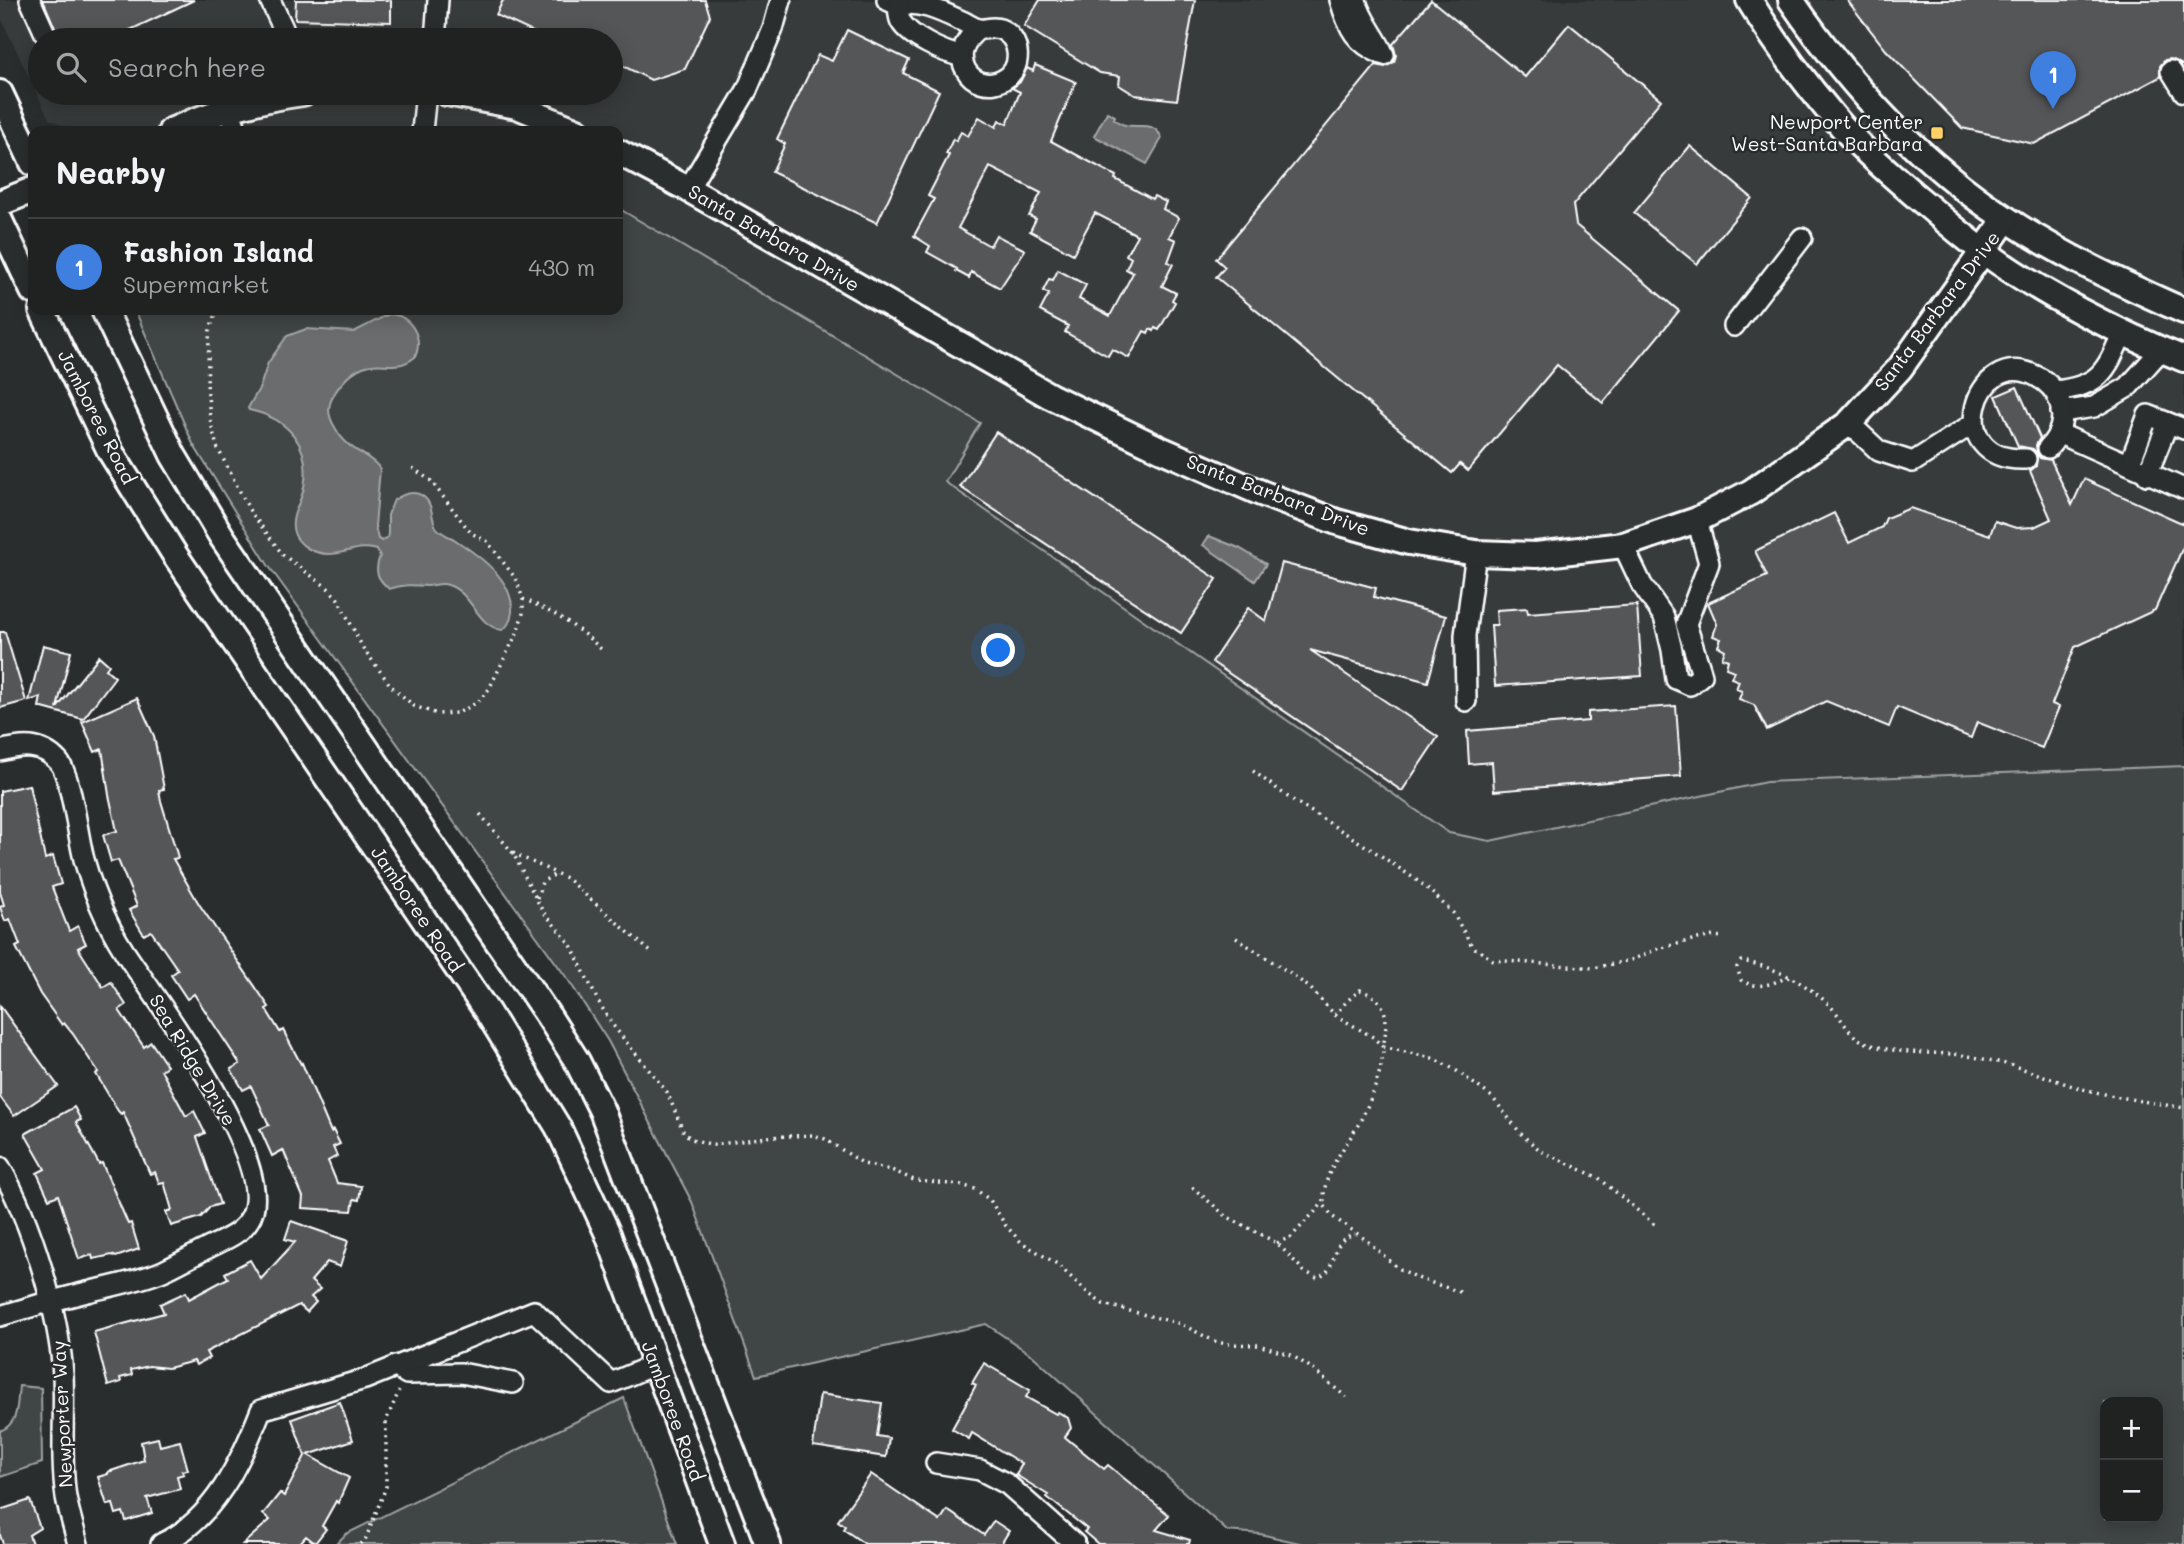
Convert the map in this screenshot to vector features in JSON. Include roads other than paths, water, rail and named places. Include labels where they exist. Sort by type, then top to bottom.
[{"type":"main road","points":[[1749,0],[1778,47],[1834,118],[1886,170],[1983,251],[2019,276],[2123,332],[2173,354]]},
{"type":"main road","points":[[1791,0],[1812,31],[1872,106],[1924,156],[2006,219],[2129,287],[2184,312]]},
{"type":"main road","points":[[0,93],[28,152]]},
{"type":"main road","points":[[186,126],[246,105]]},
{"type":"main road","points":[[512,105],[566,126]]},
{"type":"main road","name":"Santa Barbara Drive","points":[[623,155],[1050,396],[1160,449],[1261,493],[1337,522],[1409,542],[1476,553],[1536,555],[1623,545],[1697,520],[1751,492],[1849,423],[1900,368],[2006,219]]},
{"type":"main road","points":[[0,203],[28,192]]},
{"type":"main road","points":[[0,222],[28,281]]},
{"type":"main road","name":"Jamboree Road","points":[[44,315],[110,451],[175,555],[480,1001],[558,1128],[608,1234],[722,1544]]},
{"type":"main road","name":"Jamboree Road","points":[[106,315],[173,455],[222,537],[577,1061],[602,1111],[768,1544]]},
{"type":"street","points":[[30,0],[43,28]]},
{"type":"street","points":[[270,0],[283,28]]},
{"type":"street","points":[[436,28],[438,0]]},
{"type":"street","points":[[688,189],[747,90],[773,29],[781,0]]},
{"type":"street","points":[[1340,0],[1348,26],[1367,49],[1384,55],[1377,38],[1360,15],[1356,0]]},
{"type":"street","points":[[961,55],[941,50],[913,34],[903,25],[893,2],[921,4],[979,29]]},
{"type":"street","points":[[979,29],[1000,29],[1009,34],[1016,44],[1016,66],[1009,76],[1001,81],[979,81],[969,75],[964,66],[961,55],[963,44],[969,35],[979,29]]},
{"type":"street","points":[[2171,71],[2184,92]]},
{"type":"street","points":[[423,126],[425,105]]},
{"type":"street","points":[[1734,326],[1802,238]]},
{"type":"street","points":[[2055,391],[2081,388],[2108,368],[2123,332]]},
{"type":"street","points":[[2061,412],[2094,407],[2128,387],[2173,354]]},
{"type":"street","points":[[2026,459],[2012,460],[1998,456],[1978,437],[1973,408],[1988,382],[2001,374],[2016,371],[2031,373],[2045,380],[2055,391],[2062,419],[2053,440],[2184,489]]},
{"type":"street","points":[[2133,455],[2148,415],[2176,426],[2147,475]]},
{"type":"street","points":[[1849,423],[1879,451],[1913,462],[1974,423]]},
{"type":"street","points":[[1623,545],[1642,585],[1664,617],[1676,679],[1689,685],[1702,675],[1686,624],[1709,563],[1697,520]]},
{"type":"street","points":[[1466,701],[1465,635],[1476,553]]},
{"type":"street","name":"Sea Ridge Drive","points":[[0,751],[24,745],[43,749],[61,763],[84,862],[106,920],[201,1066],[239,1138],[254,1177],[257,1203],[249,1220],[234,1234],[163,1271],[51,1301]]},
{"type":"street","name":"Newporter Way","points":[[0,1167],[21,1210],[51,1301],[63,1375],[66,1496],[78,1544]]},
{"type":"street","points":[[0,1315],[51,1301]]},
{"type":"street","points":[[162,1544],[203,1514],[226,1483],[245,1452],[261,1410],[365,1379],[534,1311],[611,1383],[656,1364]]},
{"type":"street","points":[[395,1366],[407,1374],[461,1373],[513,1383]]},
{"type":"street","points":[[936,1463],[980,1471],[1006,1484],[1075,1544]]},
{"type":"place","name":"Fashion Island","points":[[2053,109]]},
{"type":"place","name":"Newport Center West-Santa Barbara","points":[[1937,133]]}]
